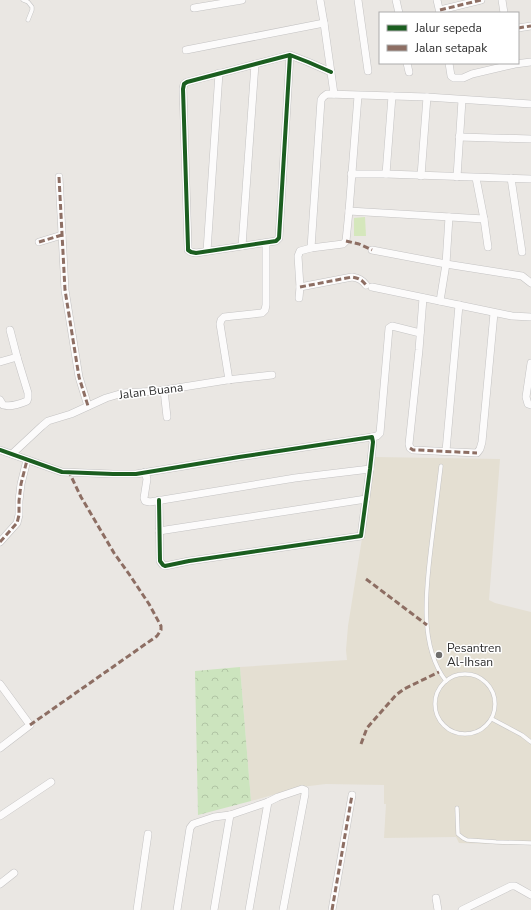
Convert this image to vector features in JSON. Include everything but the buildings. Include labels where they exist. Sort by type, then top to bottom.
[{"type":"street","points":[[194,8],[242,0]]},
{"type":"street","points":[[320,0],[334,94]]},
{"type":"street","points":[[358,0],[368,70]]},
{"type":"street","points":[[396,0],[399,12]]},
{"type":"street","points":[[438,0],[440,12],[482,0]]},
{"type":"street","points":[[502,0],[504,12]]},
{"type":"street","points":[[186,50],[324,23]]},
{"type":"street","points":[[519,28],[531,26]]},
{"type":"street","points":[[290,55],[279,238],[276,242],[196,253],[190,252],[188,250],[184,84],[219,73],[290,55],[331,72]]},
{"type":"street","points":[[519,64],[531,62]]},
{"type":"street","points":[[242,246],[255,64]]},
{"type":"street","points":[[407,64],[409,72]]},
{"type":"street","points":[[449,64],[451,76],[454,78],[464,78],[472,74],[515,64]]},
{"type":"street","points":[[207,251],[219,73]]},
{"type":"street","points":[[311,248],[321,100],[327,94],[531,104]]},
{"type":"street","points":[[299,298],[300,287],[298,256],[300,251],[343,244],[346,241],[358,96]]},
{"type":"street","points":[[386,174],[392,96]]},
{"type":"street","points":[[421,176],[427,98]]},
{"type":"street","points":[[457,177],[462,100]]},
{"type":"street","points":[[459,137],[531,139]]},
{"type":"street","points":[[351,174],[531,179]]},
{"type":"street","points":[[59,177],[65,290],[79,377],[88,406]]},
{"type":"street","points":[[476,178],[488,247]]},
{"type":"street","points":[[511,178],[522,252]]},
{"type":"street","points":[[349,211],[484,219]]},
{"type":"street","points":[[440,301],[446,264],[449,217]]},
{"type":"street","points":[[39,242],[62,235]]},
{"type":"street","points":[[229,380],[220,324],[221,320],[224,317],[262,313],[265,310],[266,243]]},
{"type":"street","points":[[372,250],[522,276],[531,283]]},
{"type":"street","points":[[300,287],[352,277],[358,278],[369,286],[494,313],[531,317]]},
{"type":"street","points":[[423,298],[409,444],[410,448],[413,450],[477,453],[480,449],[482,442],[494,313]]},
{"type":"street","points":[[446,451],[459,305]]},
{"type":"street","points":[[0,450],[62,472],[136,474],[239,457],[372,438],[380,433],[389,328],[392,326],[397,326],[420,333]]},
{"type":"street","points":[[0,400],[3,405],[6,406],[28,400],[28,393],[10,330]]},
{"type":"street","points":[[0,362],[17,357]]},
{"type":"street","points":[[531,363],[526,397],[528,404],[531,405]]},
{"type":"street","name":"Jalan Buana","points":[[12,454],[48,421],[71,414],[106,398],[123,393],[164,390],[272,375]]},
{"type":"street","points":[[164,390],[167,417]]},
{"type":"street","points":[[159,500],[160,561],[165,566],[189,561],[361,536],[370,469],[372,438]]},
{"type":"street","points":[[0,542],[17,523],[21,484],[27,460]]},
{"type":"street","points":[[145,472],[147,479],[144,498],[145,501],[150,502],[295,478],[370,469]]},
{"type":"street","points":[[159,531],[366,499]]},
{"type":"street","points":[[0,684],[30,725],[0,747]]},
{"type":"street","points":[[0,816],[51,782]]},
{"type":"street","points":[[177,910],[191,826],[193,824],[214,817],[230,815],[302,789],[305,791],[283,910]]},
{"type":"street","points":[[332,910],[352,795]]},
{"type":"street","points":[[249,910],[268,802]]},
{"type":"street","points":[[214,910],[230,815]]},
{"type":"street","points":[[137,910],[148,834]]},
{"type":"street","points":[[0,884],[14,873]]},
{"type":"street","points":[[462,910],[511,886],[515,886],[531,895]]},
{"type":"street","points":[[436,898],[438,910]]},
{"type":"lane","points":[[23,0],[31,4],[32,7],[28,20]]},
{"type":"lane","points":[[441,466],[427,580],[426,624],[439,672],[446,681]]},
{"type":"lane","points":[[468,674],[480,678],[489,685],[494,696],[496,707],[492,719],[485,728],[474,734],[462,735],[451,731],[442,724],[436,713],[435,701],[439,690],[446,681],[457,675],[468,674]]},
{"type":"lane","points":[[492,719],[522,735],[531,742]]},
{"type":"lane","points":[[457,808],[458,834],[462,838],[467,840],[531,843]]},
{"type":"shaded area","name":"Pesantren Al-Ihsan","points":[[375,457],[500,459],[489,600],[495,603],[531,612],[531,845],[459,843],[456,837],[384,838],[386,804],[384,804],[384,785],[326,784],[301,787],[251,801],[240,667],[347,660],[346,650],[348,626]]},
{"type":"green space","points":[[365,217],[366,236],[354,236],[354,218]]},
{"type":"green space","points":[[240,667],[251,801],[198,815],[195,671]]},
{"type":"marked path","points":[[440,10],[481,0]]},
{"type":"marked path","points":[[519,28],[531,26]]},
{"type":"marked path","points":[[59,177],[65,290],[79,377],[88,406]]},
{"type":"marked path","points":[[39,242],[62,235]]},
{"type":"marked path","points":[[346,241],[359,244],[372,250]]},
{"type":"marked path","points":[[300,287],[352,277],[357,278],[366,285]]},
{"type":"marked path","points":[[410,448],[413,450],[477,453]]},
{"type":"marked path","points":[[0,542],[17,523],[21,484],[27,460]]},
{"type":"marked path","points":[[30,725],[157,636],[161,630],[161,626],[149,604],[114,553],[81,497],[69,472]]},
{"type":"marked path","points":[[366,579],[427,625]]},
{"type":"marked path","points":[[361,744],[367,728],[396,695],[404,689],[439,672]]},
{"type":"marked path","points":[[332,910],[352,795]]},
{"type":"cycle path","points":[[290,55],[279,238],[276,241],[196,253],[191,252],[188,250],[184,84],[290,55],[331,72]]},
{"type":"cycle path","points":[[0,450],[62,472],[136,474],[372,437],[373,442],[361,536],[189,561],[165,566],[160,561],[159,500]]},
{"type":"place","name":"Pesantren Al-Ihsan","points":[[439,655]]}]
